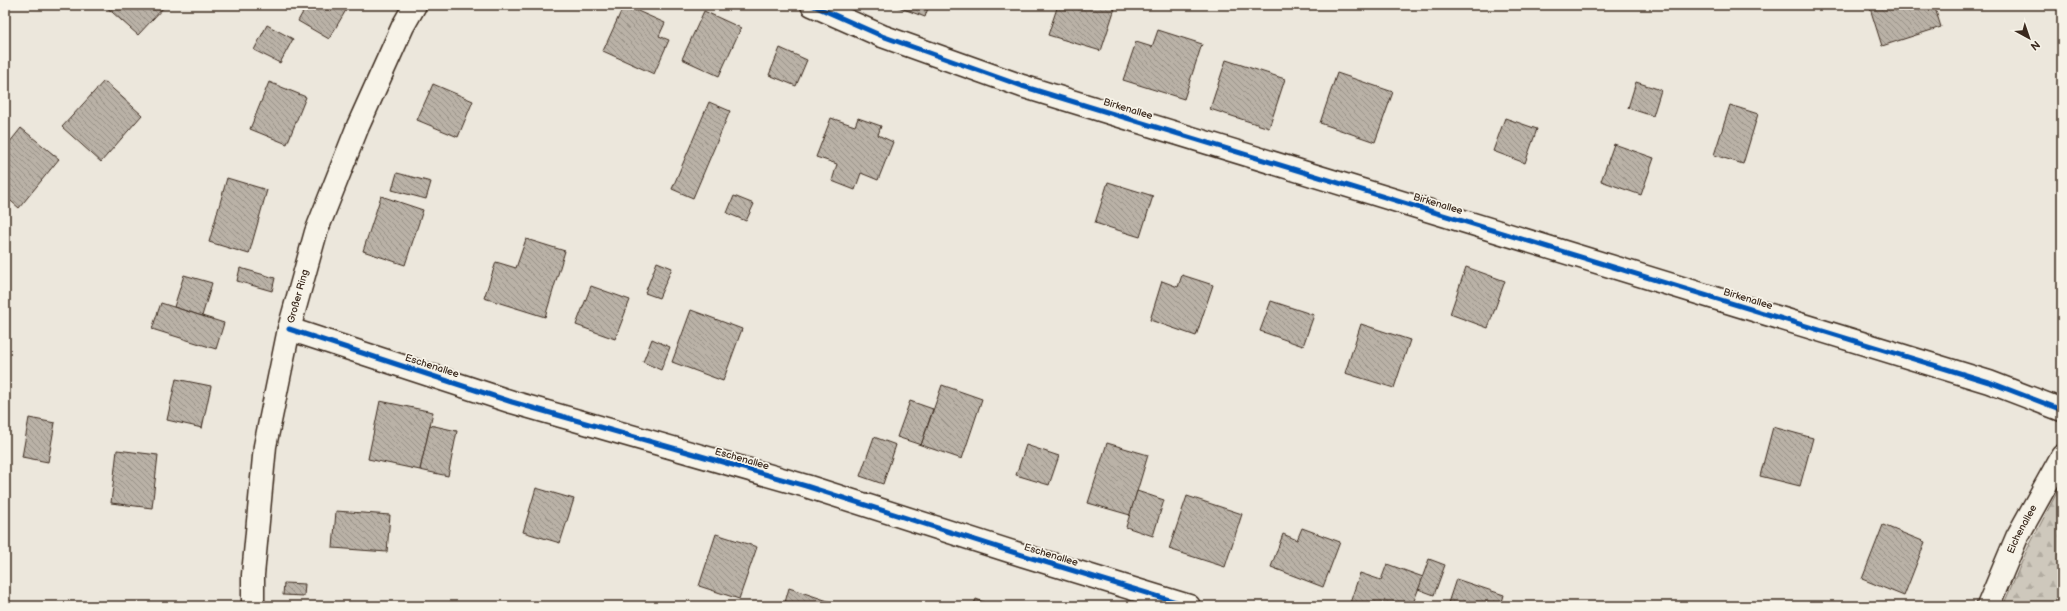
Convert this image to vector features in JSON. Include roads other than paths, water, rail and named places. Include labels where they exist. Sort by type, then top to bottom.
[{"type":"street","name":"Großer Ring","points":[[253,606],[253,575],[265,446],[289,329],[316,232],[358,126],[403,26],[415,5]]},
{"type":"street","name":"Birkenallee","points":[[812,5],[882,36],[1022,86],[1989,382],[2062,410]]},
{"type":"street","name":"Eschenallee","points":[[289,329],[512,402],[806,486],[1022,555],[1189,606]]},
{"type":"street","name":"Eichenallee","points":[[1988,606],[2017,537],[2062,456]]}]
